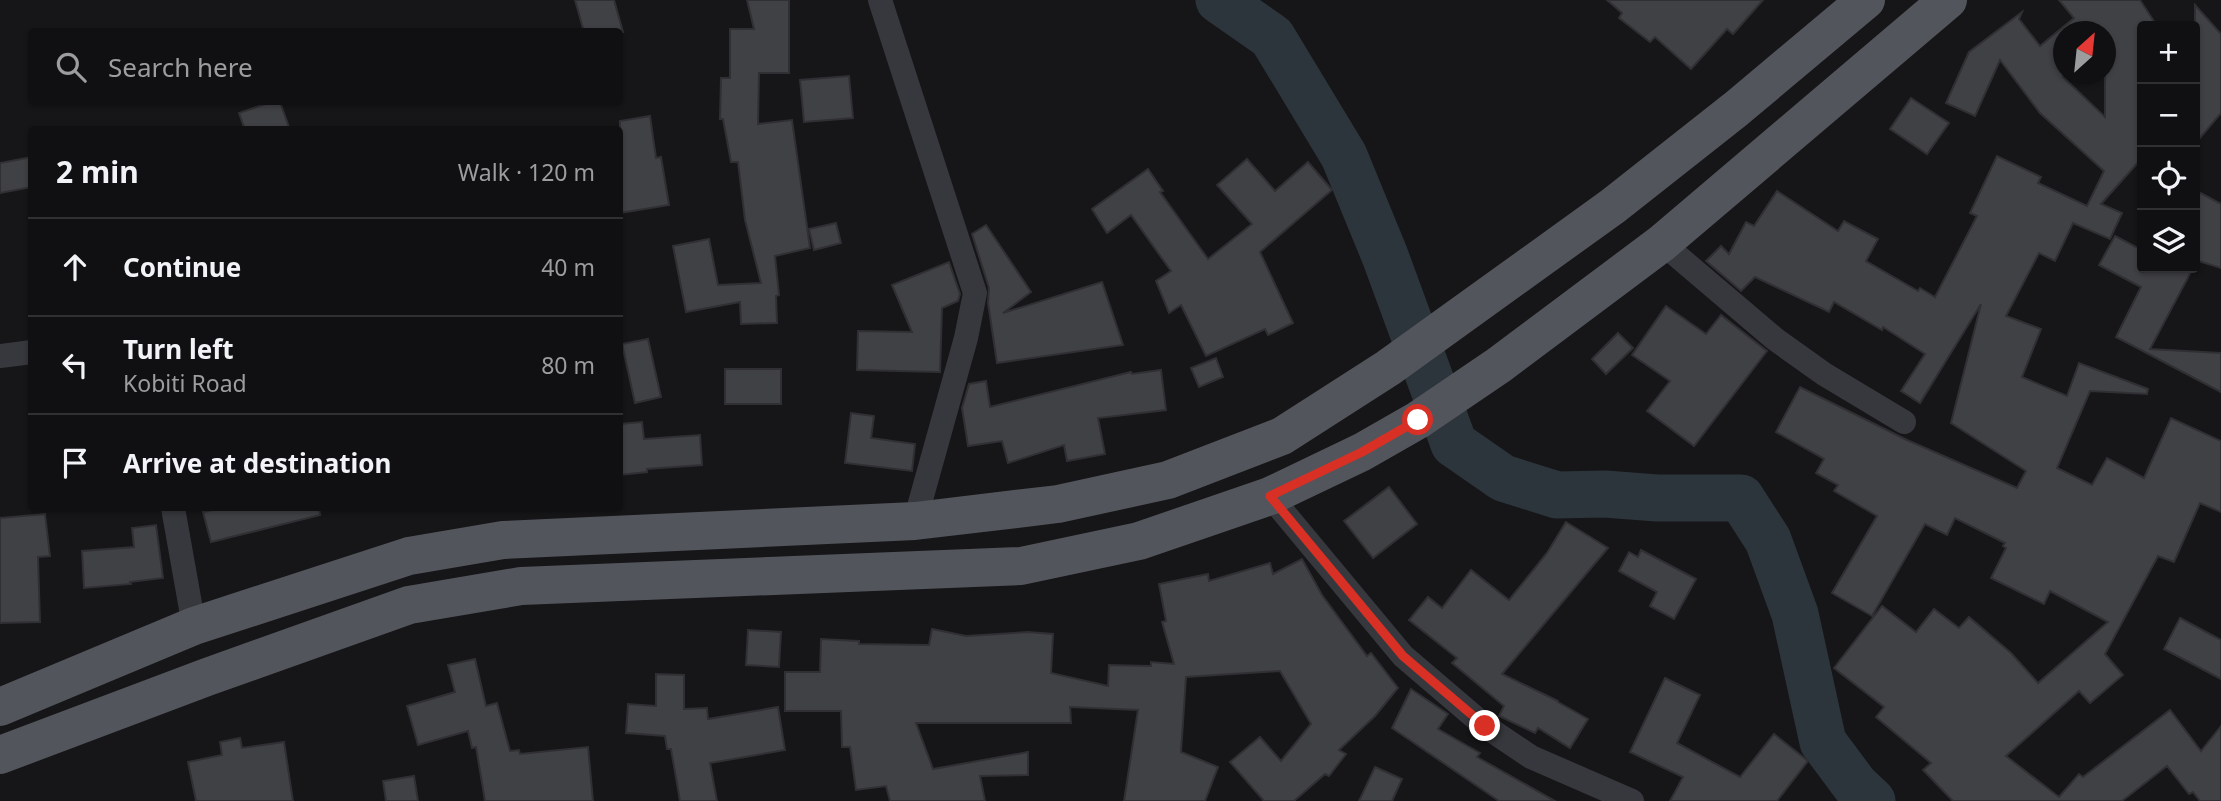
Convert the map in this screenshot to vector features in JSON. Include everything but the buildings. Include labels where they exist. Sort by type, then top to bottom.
[{"type":"main road","points":[[0,708],[194,626],[409,556],[456,546],[503,540],[915,521],[1058,504],[1168,480],[1282,436],[1388,368],[1614,206],[1866,0]]},
{"type":"main road","points":[[0,755],[207,677],[410,606],[521,586],[1021,566],[1139,541],[1270,496],[1362,452],[1418,420],[1499,365],[1662,243],[1948,0]]},
{"type":"street","points":[[880,0],[975,293],[915,521]]},
{"type":"street","points":[[1662,243],[1785,346],[1824,374],[1904,422]]},
{"type":"street","points":[[0,356],[28,352]]},
{"type":"street","points":[[1270,496],[1403,656],[1485,726],[1531,757],[1632,801]]},
{"type":"street","points":[[174,511],[194,626]]},
{"type":"waterway","points":[[1219,0],[1272,37],[1344,156],[1385,256],[1454,444],[1503,478],[1557,495],[1741,498],[1768,540],[1795,614],[1823,742],[1855,785],[1872,801]]},
{"type":"route","points":[[1418,420],[1362,452],[1270,496],[1403,656],[1485,726]]}]
